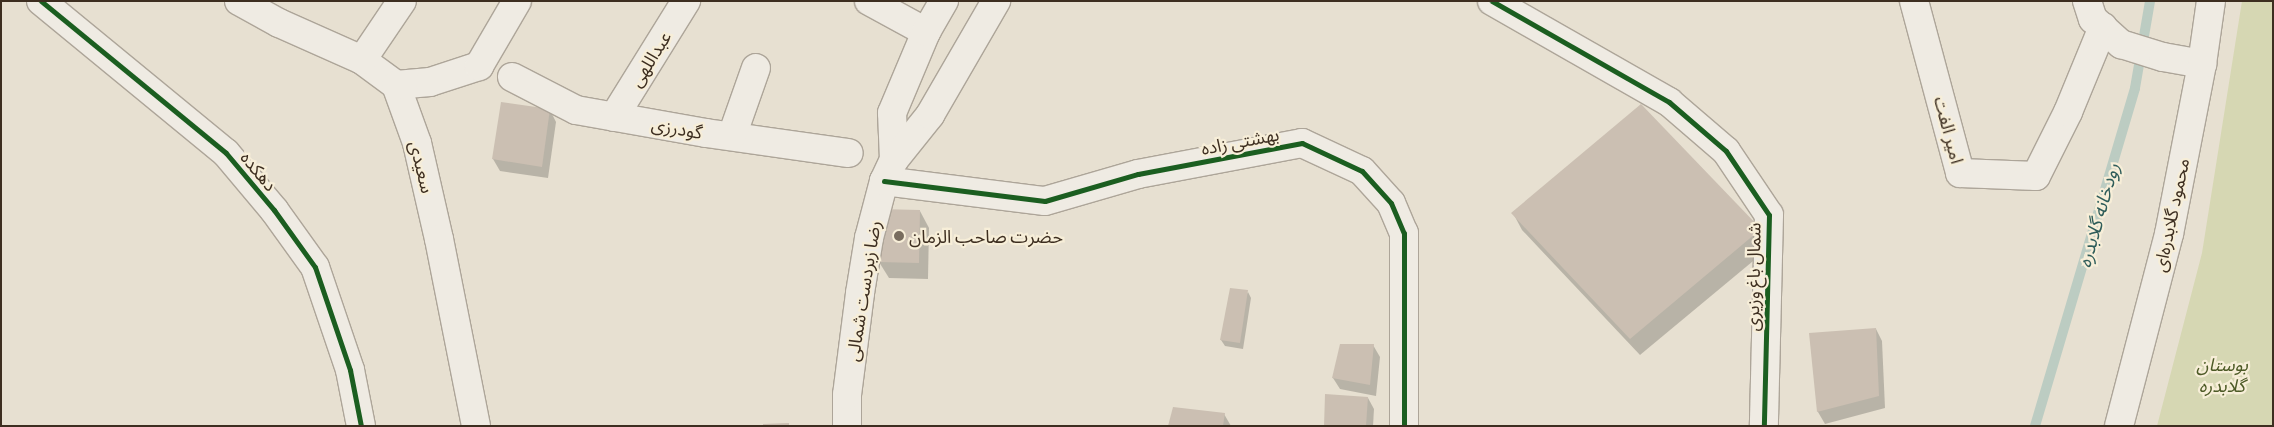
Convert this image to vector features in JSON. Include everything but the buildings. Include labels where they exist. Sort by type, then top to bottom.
[{"type":"street","name":"دهکده","points":[[41,1],[226,153],[274,210],[315,267],[350,370],[361,426]]},
{"type":"street","points":[[239,1],[279,23],[362,60],[396,85],[430,82],[479,66],[518,1]]},
{"type":"street","points":[[362,60],[402,1]]},
{"type":"street","name":"عبداللهی","points":[[614,117],[686,1]]},
{"type":"street","points":[[869,1],[926,32]]},
{"type":"street","points":[[889,171],[892,114],[926,32],[944,1]]},
{"type":"street","points":[[889,171],[930,115],[996,1]]},
{"type":"street","name":"شمال باغ وزیری","points":[[1492,1],[1669,102],[1726,151],[1769,215],[1764,426]]},
{"type":"street","name":"امیر الفت","points":[[1914,1],[1960,173],[2036,176],[2068,112],[2112,36]]},
{"type":"street","points":[[2086,1],[2094,19],[2112,36],[2163,57],[2202,64]]},
{"type":"street","name":"محمود گلابدره‌ای","points":[[2120,426],[2169,234],[2202,64],[2211,1]]},
{"type":"street","points":[[732,136],[756,68]]},
{"type":"street","name":"گودرزی","points":[[512,77],[576,110],[849,153]]},
{"type":"street","name":"سعیدی","points":[[396,85],[419,153],[439,239],[476,426]]},
{"type":"street","name":"بهشتی زاده","points":[[889,171],[1045,201],[1138,174],[1302,143],[1362,171],[1390,203],[1404,233],[1406,326],[1404,426]]},
{"type":"street","name":"رضا زبردست شمالی","points":[[848,426],[848,395],[868,238],[889,171]]},
{"type":"green space","name":"بوستان گلابدره","points":[[2242,1],[2273,1],[2273,426],[2157,426],[2202,253]]},
{"type":"waterway","name":"رودخانه گلابدره","points":[[2035,426],[2135,88],[2150,1]]},
{"type":"cycle path","points":[[41,1],[226,153],[274,210],[315,267],[350,370],[361,426]]},
{"type":"cycle path","points":[[1492,1],[1669,102],[1726,151],[1769,215],[1764,426]]},
{"type":"cycle path","points":[[884,181],[1045,201],[1138,174],[1302,143],[1362,171],[1391,203],[1404,233],[1404,426]]},
{"type":"place","name":"حضرت صاحب الزمان","points":[[899,236]]}]
